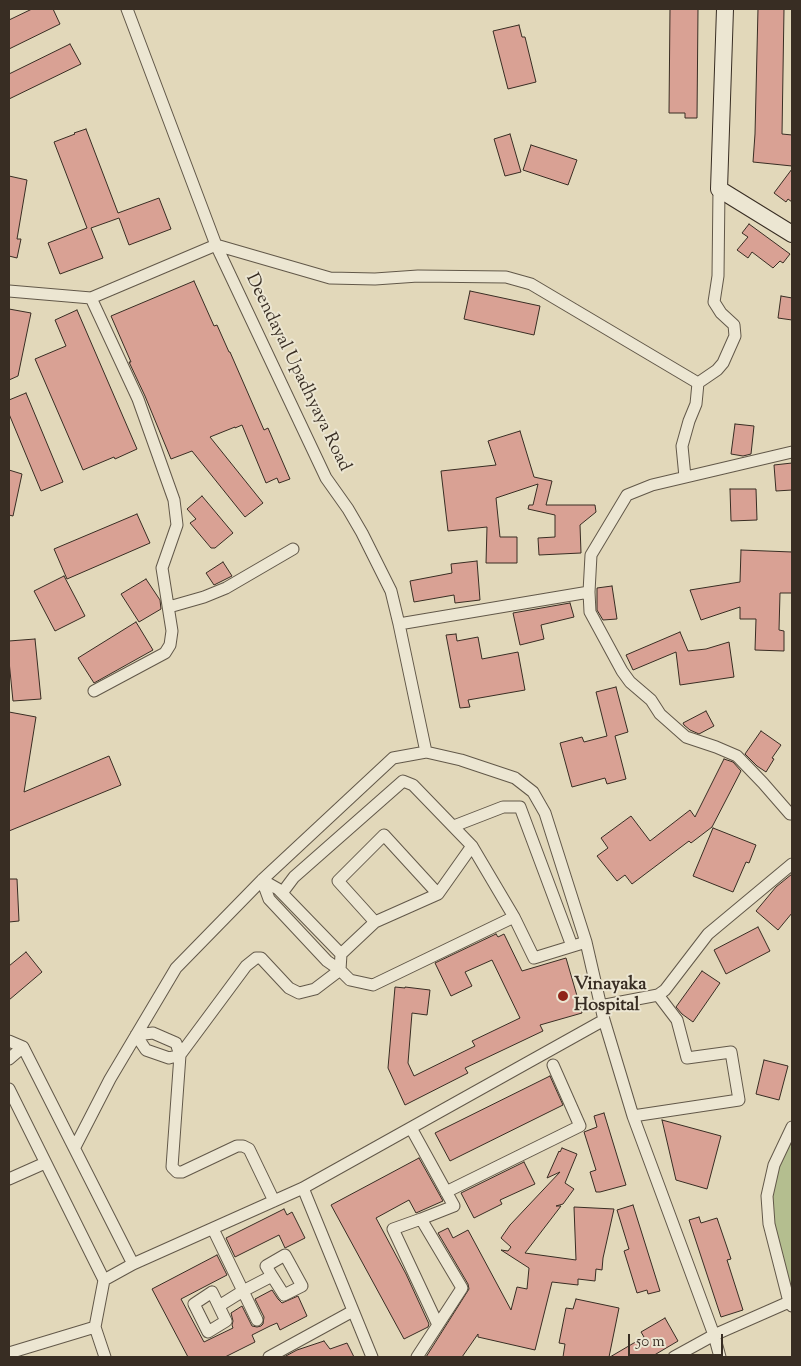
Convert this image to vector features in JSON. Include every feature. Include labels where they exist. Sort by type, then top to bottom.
[{"type":"street","name":"Deendayal Upadhyaya Road","points":[[127,9],[216,245],[326,478],[362,533],[390,591],[399,624],[426,752]]},
{"type":"street","points":[[698,383],[717,370],[723,363],[735,336],[734,325],[721,313],[714,302],[718,276],[720,136],[725,9]]},
{"type":"street","points":[[720,189],[792,234]]},
{"type":"street","points":[[9,292],[91,298],[216,245],[330,278],[506,277],[531,284],[698,383]]},
{"type":"street","points":[[91,298],[138,399],[174,500],[177,524],[162,568],[172,631],[170,645],[165,653],[94,691]]},
{"type":"street","points":[[685,477],[682,446],[696,404],[698,383]]},
{"type":"street","points":[[792,452],[652,485],[627,495],[591,555],[590,592],[590,612],[630,682],[651,700],[660,714],[686,737],[716,746],[736,756],[792,814]]},
{"type":"street","points":[[168,607],[204,597],[226,588],[293,549]]},
{"type":"street","points":[[399,624],[590,592]]},
{"type":"street","points":[[75,1147],[110,1079],[176,968],[262,880],[393,758],[426,752],[461,760],[515,778],[533,792],[545,813],[586,942],[600,1006],[633,1116],[714,1335],[720,1357]]},
{"type":"street","points":[[282,893],[294,877],[402,781],[413,785],[472,846],[514,917],[534,958],[586,942]]},
{"type":"street","points":[[454,826],[503,807],[520,807],[572,946]]},
{"type":"street","points":[[376,922],[338,881],[384,835],[438,894]]},
{"type":"street","points":[[136,1035],[146,1050],[169,1058],[180,1055],[246,966],[256,958],[261,958],[289,988],[299,993],[315,989],[340,970],[342,954],[376,922],[438,894],[472,846]]},
{"type":"street","points":[[600,1006],[658,995],[665,990],[708,934],[792,864]]},
{"type":"street","points":[[262,880],[278,889],[342,954]]},
{"type":"street","points":[[262,880],[268,899],[327,961],[350,980],[373,985],[514,917]]},
{"type":"street","points":[[633,1116],[739,1100],[731,1052],[687,1058],[677,1020],[658,995]]},
{"type":"street","points":[[104,1280],[132,1264],[303,1188],[604,1020]]},
{"type":"street","points":[[136,1035],[153,1033],[176,1044],[180,1055],[172,1167],[174,1170],[182,1172],[237,1146],[243,1146],[249,1149],[274,1201]]},
{"type":"street","points":[[9,1041],[23,1047],[75,1147],[132,1264]]},
{"type":"street","points":[[9,1058],[23,1047]]},
{"type":"street","points":[[446,1192],[580,1126],[553,1065]]},
{"type":"street","points":[[9,1089],[104,1280],[95,1327],[105,1357]]},
{"type":"street","points":[[674,1357],[714,1335],[791,1304],[769,1224],[767,1196],[774,1165],[792,1127]]},
{"type":"street","points":[[411,1128],[454,1206],[393,1229],[438,1325]]},
{"type":"street","points":[[9,1179],[45,1163]]},
{"type":"street","points":[[303,1188],[372,1357]]},
{"type":"street","points":[[417,1357],[462,1288],[421,1219]]},
{"type":"street","points":[[213,1229],[257,1320]]},
{"type":"street","points":[[219,1306],[272,1276]]},
{"type":"street","points":[[268,1357],[353,1311]]},
{"type":"street","points":[[9,1353],[95,1327]]},
{"type":"green space","points":[[792,1127],[792,1306],[769,1224],[774,1165]]},
{"type":"building","points":[[32,9],[53,9],[60,24],[9,49],[9,20]]},
{"type":"building","points":[[670,9],[698,9],[697,118],[685,118],[685,113],[669,113]]},
{"type":"building","points":[[758,9],[784,9],[782,134],[792,135],[792,166],[753,162]]},
{"type":"building","points":[[519,25],[522,37],[525,37],[536,82],[508,89],[493,31]]},
{"type":"building","points":[[70,44],[81,64],[9,99],[9,74]]},
{"type":"building","points":[[86,129],[118,213],[159,198],[171,229],[129,245],[119,218],[91,228],[103,258],[60,274],[48,243],[87,228],[54,142]]},
{"type":"building","points":[[510,134],[521,172],[505,176],[494,139]]},
{"type":"building","points":[[531,145],[577,160],[568,185],[523,170]]},
{"type":"building","points":[[792,169],[792,202],[788,199],[786,202],[774,193]]},
{"type":"building","points":[[9,176],[27,180],[17,239],[21,239],[17,258],[9,256]]},
{"type":"building","points":[[749,224],[790,254],[783,263],[780,261],[773,268],[752,252],[748,258],[737,250],[748,237],[742,233]]},
{"type":"building","points":[[194,281],[214,326],[217,325],[230,352],[264,430],[268,428],[290,479],[279,483],[277,478],[266,483],[242,425],[210,437],[263,503],[245,517],[192,451],[171,459],[111,316]]},
{"type":"building","points":[[470,291],[540,306],[534,335],[464,319]]},
{"type":"building","points":[[781,296],[792,298],[792,320],[778,318]]},
{"type":"building","points":[[9,309],[31,313],[18,376],[9,380]]},
{"type":"building","points":[[77,310],[137,449],[83,470],[35,359],[66,346],[55,320]]},
{"type":"building","points":[[26,393],[63,482],[41,491],[9,414],[9,400]]},
{"type":"building","points":[[735,424],[754,426],[751,454],[743,456],[731,454]]},
{"type":"building","points":[[520,431],[534,477],[552,481],[546,505],[595,505],[596,512],[580,525],[581,553],[539,555],[538,538],[555,537],[555,515],[528,509],[529,505],[533,505],[538,484],[496,498],[500,537],[517,537],[517,563],[486,563],[487,527],[448,531],[441,471],[496,465],[488,441]]},
{"type":"building","points":[[792,463],[792,490],[776,491],[774,465]]},
{"type":"building","points":[[9,470],[22,474],[13,516],[9,515]]},
{"type":"building","points":[[730,489],[756,489],[757,520],[731,521]]},
{"type":"building","points":[[202,496],[233,533],[215,548],[211,548],[190,523],[196,519],[187,509]]},
{"type":"building","points":[[137,514],[150,543],[67,579],[54,549]]},
{"type":"building","points":[[741,550],[792,552],[792,593],[780,593],[779,630],[784,631],[784,651],[755,650],[756,619],[740,619],[740,607],[701,620],[690,590],[740,582]]},
{"type":"building","points":[[477,561],[480,600],[455,603],[454,595],[414,602],[410,581],[452,573],[451,564]]},
{"type":"building","points":[[223,562],[232,576],[214,585],[206,573]]},
{"type":"building","points":[[64,576],[85,616],[55,631],[34,591]]},
{"type":"building","points":[[146,579],[160,600],[161,609],[139,622],[121,594]]},
{"type":"building","points":[[612,586],[617,619],[603,620],[597,610],[597,588]]},
{"type":"building","points":[[570,603],[574,617],[541,625],[544,639],[520,645],[513,613]]},
{"type":"building","points":[[136,622],[153,650],[94,683],[78,658]]},
{"type":"building","points":[[680,632],[688,651],[706,649],[729,642],[734,677],[680,685],[676,652],[633,670],[626,655]]},
{"type":"building","points":[[456,634],[457,641],[478,637],[482,659],[518,652],[525,690],[468,700],[470,707],[460,708],[446,635]]},
{"type":"building","points":[[35,639],[41,699],[13,701],[9,641]]},
{"type":"building","points":[[616,687],[628,732],[615,736],[626,779],[607,784],[605,778],[572,787],[560,743],[582,737],[584,742],[607,736],[596,692]]},
{"type":"building","points":[[706,711],[714,726],[699,734],[684,725],[683,723]]},
{"type":"building","points":[[9,712],[36,717],[24,792],[109,756],[121,785],[9,831]]},
{"type":"building","points":[[761,731],[781,745],[772,758],[774,759],[766,772],[745,754]]},
{"type":"building","points":[[724,759],[733,762],[741,771],[712,827],[691,843],[689,841],[632,884],[625,875],[617,881],[597,856],[608,848],[601,838],[631,816],[650,841],[690,810],[695,817]]},
{"type":"building","points":[[713,828],[756,845],[749,863],[746,862],[733,892],[693,876]]},
{"type":"building","points":[[792,874],[792,913],[778,930],[756,911],[776,887]]},
{"type":"building","points":[[9,879],[17,879],[19,921],[9,922]]},
{"type":"building","points":[[758,927],[770,951],[726,974],[714,950]]},
{"type":"building","points":[[496,934],[498,937],[504,934],[522,971],[566,958],[582,1013],[540,1025],[543,1031],[465,1068],[468,1073],[405,1105],[388,1068],[395,987],[430,990],[427,1015],[412,1013],[408,1063],[414,1076],[475,1046],[472,1041],[520,1018],[492,960],[465,972],[472,986],[451,996],[435,963]]},
{"type":"building","points":[[26,952],[42,972],[9,1000],[9,966]]},
{"type":"building","points":[[702,971],[720,983],[693,1022],[676,1007]]},
{"type":"building","points":[[764,1060],[788,1066],[779,1100],[756,1094]]},
{"type":"building","points":[[550,1076],[563,1105],[450,1161],[435,1133]]},
{"type":"building","points":[[604,1113],[626,1185],[596,1192],[590,1172],[596,1170],[584,1132],[597,1127],[594,1116]]},
{"type":"building","points":[[662,1120],[721,1136],[707,1189],[676,1180]]},
{"type":"building","points":[[562,1148],[577,1154],[565,1183],[574,1189],[563,1204],[556,1206],[561,1206],[525,1253],[576,1260],[574,1207],[614,1209],[602,1270],[596,1269],[595,1281],[578,1279],[578,1285],[552,1282],[535,1350],[478,1337],[478,1334],[462,1357],[426,1357],[469,1289],[468,1284],[438,1233],[448,1228],[453,1238],[468,1230],[511,1310],[517,1287],[527,1289],[529,1268],[501,1250],[508,1251],[511,1247],[501,1238],[510,1225],[560,1172],[547,1178]]},
{"type":"building","points":[[419,1158],[443,1201],[416,1213],[409,1200],[376,1218],[406,1274],[429,1324],[428,1327],[404,1339],[331,1205]]},
{"type":"building","points":[[524,1162],[535,1184],[500,1200],[502,1204],[474,1218],[461,1193]]},
{"type":"building","points":[[633,1205],[660,1291],[648,1294],[647,1290],[637,1293],[624,1251],[629,1249],[617,1210]]},
{"type":"building","points":[[284,1209],[287,1215],[292,1212],[305,1238],[285,1248],[279,1235],[235,1257],[226,1238]]},
{"type":"building","points":[[699,1217],[701,1223],[717,1218],[731,1259],[727,1260],[743,1310],[721,1317],[689,1220]]},
{"type":"building","points":[[217,1255],[227,1275],[181,1299],[204,1342],[233,1328],[231,1313],[242,1306],[252,1326],[261,1326],[264,1317],[255,1299],[272,1290],[282,1303],[298,1296],[307,1316],[280,1330],[277,1323],[252,1335],[255,1342],[225,1357],[188,1357],[152,1289]]},
{"type":"building","points":[[576,1299],[619,1308],[609,1357],[563,1357],[565,1344],[559,1343],[566,1308],[573,1309]]},
{"type":"building","points":[[665,1318],[678,1341],[651,1357],[610,1357],[644,1337],[641,1332]]},
{"type":"building","points":[[324,1341],[330,1349],[347,1343],[354,1357],[284,1357],[297,1350]]},
{"type":"place","name":"Vinayaka Hospital","points":[[563,996]]}]
